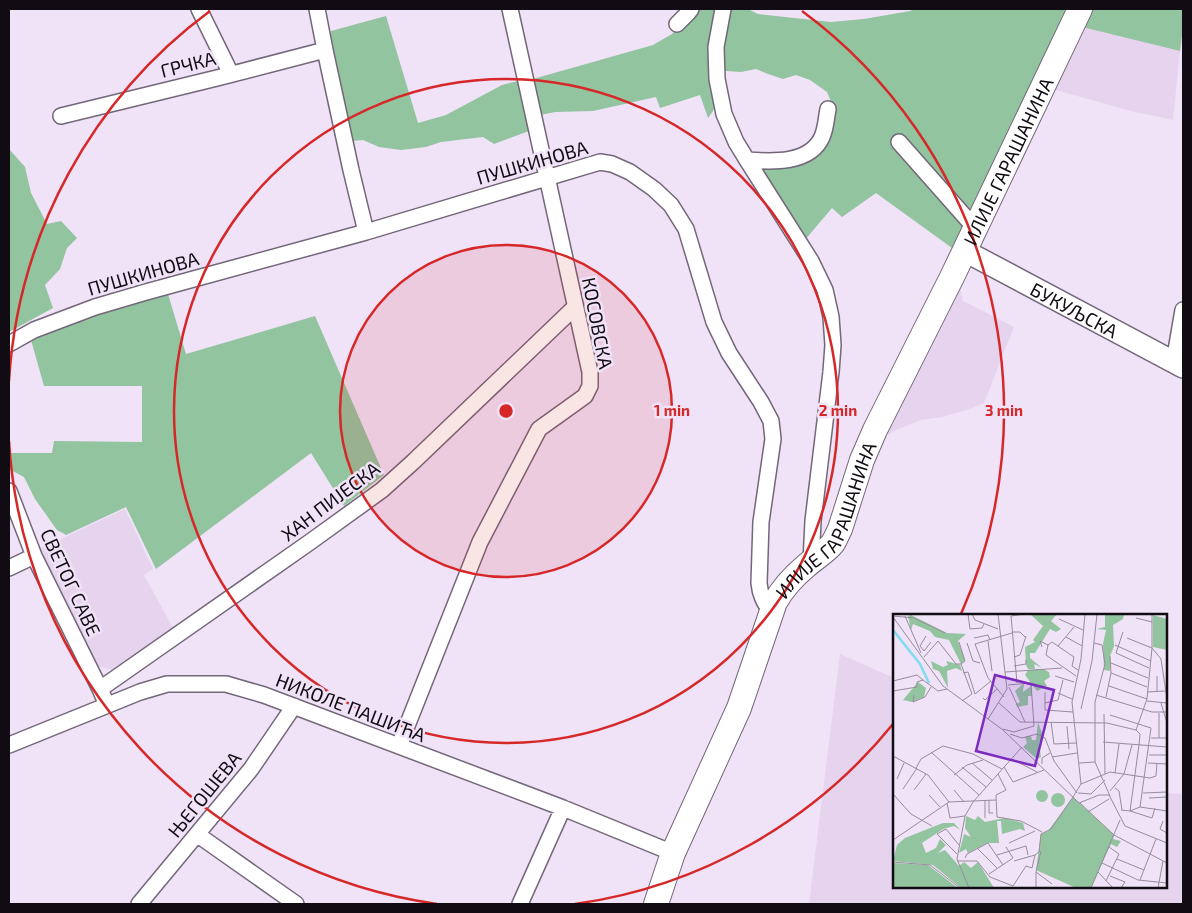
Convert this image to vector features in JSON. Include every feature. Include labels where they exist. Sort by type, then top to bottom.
[{"type":"main road","name":"ИЛИЈЕ ГАРАШАНИНА","points":[[656,904],[673,853],[739,708],[775,602],[796,575],[827,549],[836,537],[862,460],[875,430],[965,251],[1080,9]]},
{"type":"main road","name":"БУКУЉСКА","points":[[965,251],[1179,364]]},
{"type":"street","points":[[199,9],[231,74]]},
{"type":"street","points":[[317,9],[366,232]]},
{"type":"street","name":"КОСОВСКА","points":[[399,746],[480,542],[534,438],[539,429],[585,396],[590,386],[590,372],[510,9]]},
{"type":"street","points":[[677,24],[690,9]]},
{"type":"street","points":[[723,9],[716,47],[716,79],[724,114],[736,142],[811,261],[826,290],[831,317],[833,345],[831,372],[813,521],[811,562]]},
{"type":"street","name":"ГРЧКА","points":[[61,116],[325,50]]},
{"type":"street","points":[[747,160],[784,160],[804,156],[812,151],[825,130],[828,109]]},
{"type":"street","points":[[900,142],[975,228]]},
{"type":"street","name":"ПУШКИНОВА","points":[[9,344],[34,330],[95,307],[366,232],[600,162],[612,164],[630,172],[654,189],[671,205],[686,229],[714,322],[729,353],[771,421],[773,439],[761,522],[758,583],[762,599],[771,612]]},
{"type":"street","name":"ХАН ПИЈЕСКА","points":[[100,690],[382,490],[414,462],[575,307]]},
{"type":"street","points":[[1179,364],[1183,310]]},
{"type":"street","name":"СВЕТОГ САВЕ","points":[[9,491],[34,556],[100,690]]},
{"type":"street","points":[[9,568],[34,556]]},
{"type":"street","name":"НИКОЛЕ ПАШИЋА","points":[[9,745],[140,692],[166,684],[226,684],[294,706],[563,808],[673,853]]},
{"type":"street","points":[[100,690],[107,705]]},
{"type":"street","name":"ЊЕГОШЕВА","points":[[139,904],[251,769],[294,706]]},
{"type":"street","points":[[520,904],[563,808]]},
{"type":"street","points":[[198,835],[296,904]]},
{"type":"shaded area","points":[[1082,27],[1180,51],[1173,120],[1131,111],[1052,89]]},
{"type":"shaded area","points":[[956,269],[963,301],[1014,327],[984,403],[942,417],[921,420],[896,430],[868,446]]},
{"type":"shaded area","points":[[125,509],[153,569],[144,575],[173,628],[115,670],[96,666],[39,549]]},
{"type":"shaded area","points":[[840,654],[893,678],[893,888],[1167,888],[1167,793],[1183,794],[1183,904],[809,904]]},
{"type":"green space","points":[[695,9],[748,9],[758,14],[831,22],[864,19],[915,9],[1071,9],[952,248],[876,193],[842,217],[832,208],[804,241],[757,165],[805,158],[832,104],[827,92],[810,80],[796,75],[783,79],[756,69],[741,72],[726,71],[712,61],[716,103],[708,118],[700,95],[660,108],[656,97],[593,111],[555,112],[540,115],[534,94],[533,79],[653,45],[672,34]]},
{"type":"green space","points":[[1091,9],[1183,9],[1180,51],[1082,27]]},
{"type":"green space","points":[[386,16],[418,123],[446,115],[502,85],[518,81],[529,131],[494,144],[483,137],[441,142],[426,147],[401,150],[379,147],[363,140],[353,141],[331,46],[331,31]]},
{"type":"green space","points":[[9,149],[25,167],[31,193],[47,224],[61,221],[77,238],[67,248],[60,269],[45,285],[53,308],[9,332]]},
{"type":"green space","points":[[168,294],[186,354],[315,316],[384,475],[344,506],[311,453],[156,569],[126,507],[66,535],[57,530],[35,499],[24,477],[9,469],[9,453],[52,453],[54,441],[142,442],[142,386],[44,386],[31,340],[58,325]]}]
